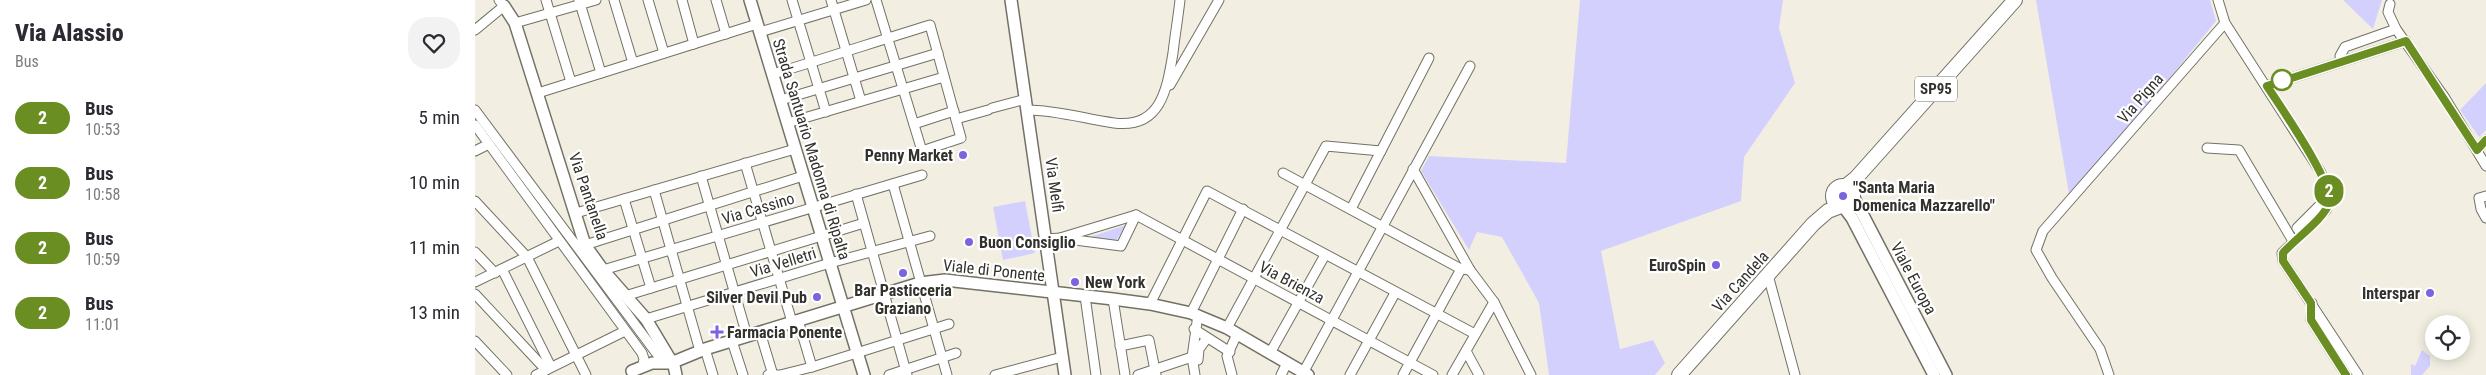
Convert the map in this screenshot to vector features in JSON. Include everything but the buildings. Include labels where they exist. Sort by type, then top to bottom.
[{"type":"main road","name":"Via Candela","points":[[1679,375],[1768,275],[1844,197],[2015,0]]},
{"type":"street","points":[[546,0],[571,82]]},
{"type":"street","points":[[515,24],[580,2],[596,0]]},
{"type":"street","points":[[614,0],[633,63]]},
{"type":"street","points":[[648,0],[663,53]]},
{"type":"street","points":[[682,0],[694,44]]},
{"type":"street","points":[[716,0],[725,34]]},
{"type":"street","name":"Strada Santuario Madonna di Ripalta","points":[[750,0],[864,375]]},
{"type":"street","points":[[792,0],[826,112]]},
{"type":"street","points":[[831,0],[861,101]]},
{"type":"street","points":[[538,93],[725,34],[798,20],[866,0]]},
{"type":"street","points":[[773,74],[846,51],[888,38],[930,25],[961,138],[922,151],[888,38],[876,0]]},
{"type":"street","name":"Via Melfi","points":[[1011,0],[1065,375]]},
{"type":"street","points":[[1167,90],[1181,0]]},
{"type":"street","points":[[914,124],[955,115],[1027,104],[1043,110],[1113,123],[1131,124],[1147,117],[1155,110],[1219,0]]},
{"type":"street","points":[[2219,0],[2225,23],[2320,171],[2330,193],[2326,210],[2320,205],[2297,228],[2301,234],[2283,253],[2283,261],[2358,375]]},
{"type":"street","points":[[580,2],[601,73]]},
{"type":"street","points":[[475,30],[501,3]]},
{"type":"street","name":"Via Pantanella","points":[[501,3],[515,24],[585,245],[603,270],[646,319],[659,361]]},
{"type":"street","points":[[2390,4],[2387,12],[2396,29],[2406,41],[2486,166]]},
{"type":"street","name":"Via Pigna","points":[[2109,375],[2100,349],[2052,278],[2037,250],[2037,243],[2043,231],[2225,23]]},
{"type":"street","points":[[2341,62],[2340,56],[2345,46],[2396,29]]},
{"type":"street","points":[[2267,86],[2406,41]]},
{"type":"street","points":[[781,100],[938,52]]},
{"type":"street","points":[[1351,209],[1429,58]]},
{"type":"street","points":[[1306,374],[1331,320],[1470,66]]},
{"type":"street","points":[[787,123],[944,77]]},
{"type":"street","points":[[475,110],[659,361],[672,375]]},
{"type":"street","points":[[475,125],[625,331],[677,375]]},
{"type":"street","points":[[2477,150],[2486,140]]},
{"type":"street","points":[[475,151],[489,144]]},
{"type":"street","points":[[1232,375],[1227,356],[1230,352],[1232,331],[1255,279],[1326,146],[1381,152]]},
{"type":"street","points":[[2207,148],[2239,150],[2293,242]]},
{"type":"street","points":[[576,213],[795,149]]},
{"type":"street","points":[[745,163],[779,278],[812,367]]},
{"type":"street","points":[[1413,169],[1465,269],[1494,302],[1531,375]]},
{"type":"street","points":[[1283,173],[1465,269]]},
{"type":"street","name":"Via Cassino","points":[[603,270],[922,175]]},
{"type":"street","points":[[701,176],[747,336]]},
{"type":"street","points":[[585,245],[803,176]]},
{"type":"street","points":[[893,184],[947,375]]},
{"type":"street","points":[[654,190],[687,307],[713,375]]},
{"type":"street","points":[[1151,304],[1207,191],[1475,334]]},
{"type":"street","points":[[856,194],[906,372]]},
{"type":"street","points":[[2486,196],[2479,198],[2479,203],[2486,218]]},
{"type":"street","name":"Viale Europa","points":[[1844,197],[1852,218],[1934,375]]},
{"type":"street","name":"Viale Europa","points":[[1844,197],[1946,375]]},
{"type":"street","points":[[624,199],[651,288]]},
{"type":"street","points":[[475,201],[527,257],[586,375]]},
{"type":"street","points":[[1195,375],[1192,357],[1195,329],[1194,314],[1217,259],[1243,209]]},
{"type":"street","points":[[1046,239],[1060,238],[1121,246],[1136,215]]},
{"type":"street","points":[[1060,238],[1136,215]]},
{"type":"street","name":"Via Brienza","points":[[1136,215],[1433,375]]},
{"type":"street","points":[[625,296],[864,224]]},
{"type":"street","name":"Via Velletri","points":[[646,319],[830,263],[929,236]]},
{"type":"street","points":[[475,282],[559,241]]},
{"type":"street","points":[[475,252],[499,271],[548,369]]},
{"type":"street","points":[[1270,353],[1325,254]]},
{"type":"street","points":[[1403,375],[1465,269]]},
{"type":"street","points":[[1768,275],[1795,375]]},
{"type":"street","name":"Viale di Ponente","points":[[628,373],[659,361],[702,350],[920,283],[945,280],[1151,304],[1194,314],[1232,331],[1306,374]]},
{"type":"street","points":[[1350,375],[1395,292]]},
{"type":"street","points":[[475,294],[548,369]]},
{"type":"street","points":[[1085,296],[1096,375]]},
{"type":"street","points":[[1113,299],[1125,375]]},
{"type":"street","points":[[1452,375],[1494,302]]},
{"type":"street","points":[[2311,303],[2311,320],[2346,375]]},
{"type":"street","points":[[759,332],[771,375],[780,375],[812,367],[949,324]]},
{"type":"street","points":[[1195,329],[1230,352]]},
{"type":"street","points":[[536,375],[625,331]]},
{"type":"street","points":[[1200,375],[1197,361],[1199,349],[1207,338]]},
{"type":"street","points":[[1120,346],[1149,340],[1155,372]]},
{"type":"street","points":[[475,341],[507,375]]},
{"type":"street","points":[[731,341],[743,375]]},
{"type":"street","points":[[1466,351],[1479,375]]},
{"type":"street","points":[[889,375],[906,372],[956,353]]},
{"type":"street","points":[[995,375],[1015,372],[1063,357]]},
{"type":"street","points":[[1138,375],[1155,372],[1192,357]]},
{"type":"street","points":[[1281,375],[1287,363]]},
{"type":"shaded area","points":[[1580,0],[1783,0],[1779,28],[1795,83],[1744,157],[1741,201],[1601,251],[1620,349],[1653,340],[1665,363],[1655,375],[1549,375],[1539,303],[1502,237],[1477,232],[1469,250],[1421,171],[1429,156],[1566,163]]},
{"type":"shaded area","points":[[2036,0],[2210,0],[2216,21],[2070,200]]},
{"type":"shaded area","points":[[2343,0],[2382,0],[2373,29]]},
{"type":"shaded area","points":[[2486,83],[2486,130],[2479,137],[2460,110]]},
{"type":"shaded area","name":"Buon Consiglio","points":[[1025,201],[1035,253],[1003,260],[993,207]]},
{"type":"shaded area","points":[[1126,225],[1116,241],[1087,238]]},
{"type":"shaded area","points":[[2422,350],[2425,352],[2425,360],[2430,360],[2430,366],[2422,375],[2411,375],[2411,364],[2415,366]]},
{"type":"bus line","name":"2","points":[[2346,375],[2311,320],[2311,303],[2283,261],[2283,253],[2326,210],[2330,202],[2330,193],[2320,171],[2267,86],[2406,41],[2445,98],[2477,150],[2486,140]]},
{"type":"place","name":"Penny Market","points":[[963,155]]},
{"type":"place","name":"\"Santa Maria Domenica Mazzarello\"","points":[[1843,196]]},
{"type":"place","name":"Buon Consiglio","points":[[969,242]]},
{"type":"place","name":"EuroSpin","points":[[1716,265]]},
{"type":"place","name":"Bar Pasticceria Graziano","points":[[903,273]]},
{"type":"place","name":"New York","points":[[1075,282]]},
{"type":"place","name":"Interspar","points":[[2430,293]]},
{"type":"place","name":"Silver Devil Pub","points":[[817,297]]},
{"type":"place","name":"Farmacia Ponente","points":[[717,332]]}]
